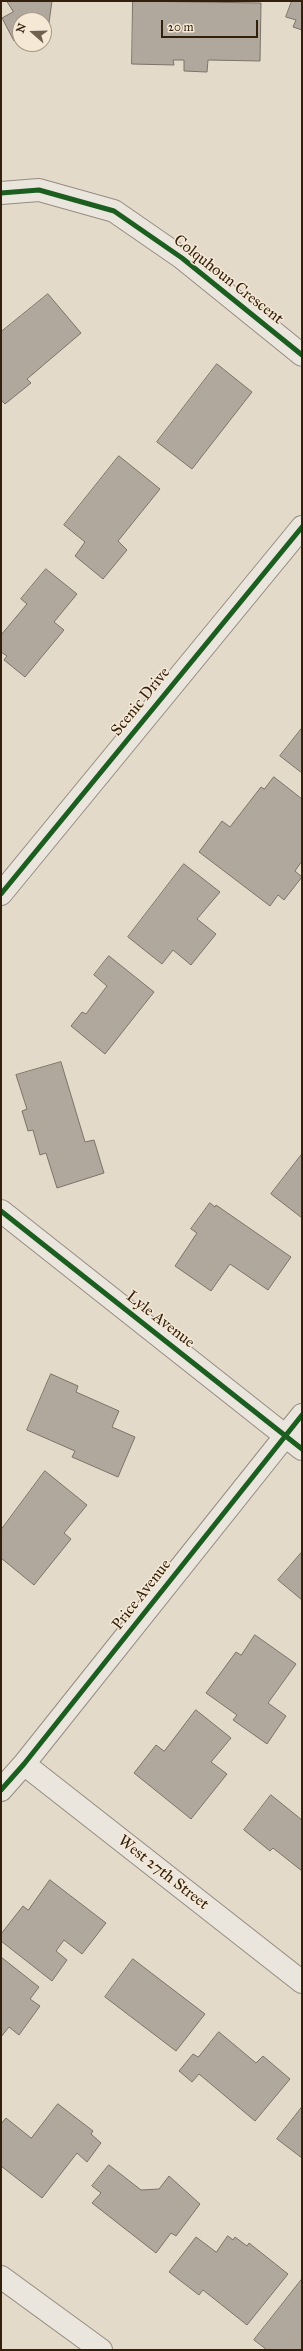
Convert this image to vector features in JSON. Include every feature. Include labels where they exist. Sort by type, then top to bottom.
[{"type":"street","name":"Colquhoun Crescent","points":[[1,193],[39,190],[114,211],[182,258],[302,355]]},
{"type":"street","name":"Scenic Drive","points":[[1,894],[302,527]]},
{"type":"street","name":"Lyle Avenue","points":[[1,1211],[302,1448]]},
{"type":"street","name":"Price Avenue","points":[[1,1790],[24,1764],[302,1415]]},
{"type":"street","name":"West 27th Street","points":[[24,1764],[302,1982]]},
{"type":"street","points":[[1,2277],[101,2350]]},
{"type":"building","points":[[7,1],[52,1],[50,12],[13,12]]},
{"type":"building","points":[[133,1],[261,3],[260,61],[208,60],[207,72],[184,71],[184,60],[173,60],[174,65],[132,64]]},
{"type":"building","points":[[292,1],[302,1],[302,30],[293,27],[296,20],[286,17]]},
{"type":"building","points":[[12,13],[12,37],[2,18]]},
{"type":"building","points":[[48,294],[81,333],[27,379],[31,383],[5,404],[1,400],[1,332]]},
{"type":"building","points":[[217,364],[252,392],[192,469],[157,442]]},
{"type":"building","points":[[119,456],[160,489],[118,541],[127,550],[103,579],[75,556],[85,542],[64,525]]},
{"type":"building","points":[[46,569],[77,594],[54,622],[64,630],[25,677],[4,660],[7,656],[1,652],[1,635],[27,604],[21,599]]},
{"type":"building","points":[[302,728],[302,773],[280,756]]},
{"type":"building","points":[[274,777],[302,799],[302,861],[295,871],[302,877],[284,900],[278,895],[270,906],[199,852],[222,821],[230,827],[261,787],[264,789]]},
{"type":"building","points":[[184,864],[220,892],[197,919],[216,934],[191,965],[173,950],[162,964],[128,937]]},
{"type":"building","points":[[109,956],[154,992],[105,1054],[71,1026],[82,1012],[86,1014],[107,986],[94,975]]},
{"type":"building","points":[[61,1062],[85,1142],[94,1140],[104,1173],[57,1188],[46,1153],[40,1155],[33,1130],[28,1131],[22,1111],[27,1109],[16,1075]]},
{"type":"building","points":[[302,1154],[302,1218],[271,1194]]},
{"type":"building","points":[[210,1203],[215,1207],[216,1205],[291,1257],[268,1290],[230,1264],[211,1291],[175,1266],[197,1233],[191,1229]]},
{"type":"building","points":[[51,1374],[78,1386],[76,1392],[119,1411],[112,1427],[135,1437],[118,1477],[72,1457],[75,1451],[27,1430]]},
{"type":"building","points":[[45,1471],[87,1505],[64,1533],[71,1539],[34,1585],[1,1558],[1,1530]]},
{"type":"building","points":[[302,1552],[302,1600],[278,1580]]},
{"type":"building","points":[[255,1635],[296,1664],[268,1703],[286,1716],[267,1744],[233,1720],[237,1715],[206,1693],[236,1652],[241,1655]]},
{"type":"building","points":[[196,1710],[231,1738],[211,1762],[227,1774],[191,1819],[134,1773],[156,1745],[164,1751]]},
{"type":"building","points":[[271,1795],[302,1820],[302,1871],[273,1848],[270,1851],[244,1830]]},
{"type":"building","points":[[50,1880],[106,1923],[82,1954],[64,1940],[56,1951],[67,1960],[52,1981],[1,1941],[1,1934],[23,1906],[28,1910]]},
{"type":"building","points":[[1,1957],[39,1987],[30,1999],[40,2006],[19,2035],[9,2027],[1,2037]]},
{"type":"building","points":[[133,1959],[205,2014],[176,2051],[105,1997]]},
{"type":"building","points":[[219,2032],[256,2063],[263,2056],[290,2079],[255,2121],[199,2074],[192,2082],[179,2071],[193,2054],[198,2057]]},
{"type":"building","points":[[58,2104],[93,2131],[91,2134],[101,2143],[87,2162],[77,2153],[42,2198],[1,2166],[1,2124],[6,2118],[31,2138]]},
{"type":"building","points":[[302,2107],[302,2158],[277,2139]]},
{"type":"building","points":[[109,2165],[141,2190],[159,2189],[169,2176],[200,2204],[176,2236],[171,2233],[156,2253],[92,2203],[101,2193],[92,2186]]},
{"type":"building","points":[[228,2236],[233,2240],[235,2237],[247,2246],[249,2243],[288,2274],[247,2325],[203,2290],[199,2295],[169,2272],[196,2237],[216,2252]]},
{"type":"building","points":[[302,2279],[302,2350],[267,2350],[254,2340]]},
{"type":"cycle path","points":[[1,193],[39,190],[114,211],[182,258],[302,355]]},
{"type":"cycle path","points":[[1,894],[302,527]]},
{"type":"cycle path","points":[[1,1211],[302,1449]]},
{"type":"cycle path","points":[[1,1790],[24,1764],[302,1415]]}]
